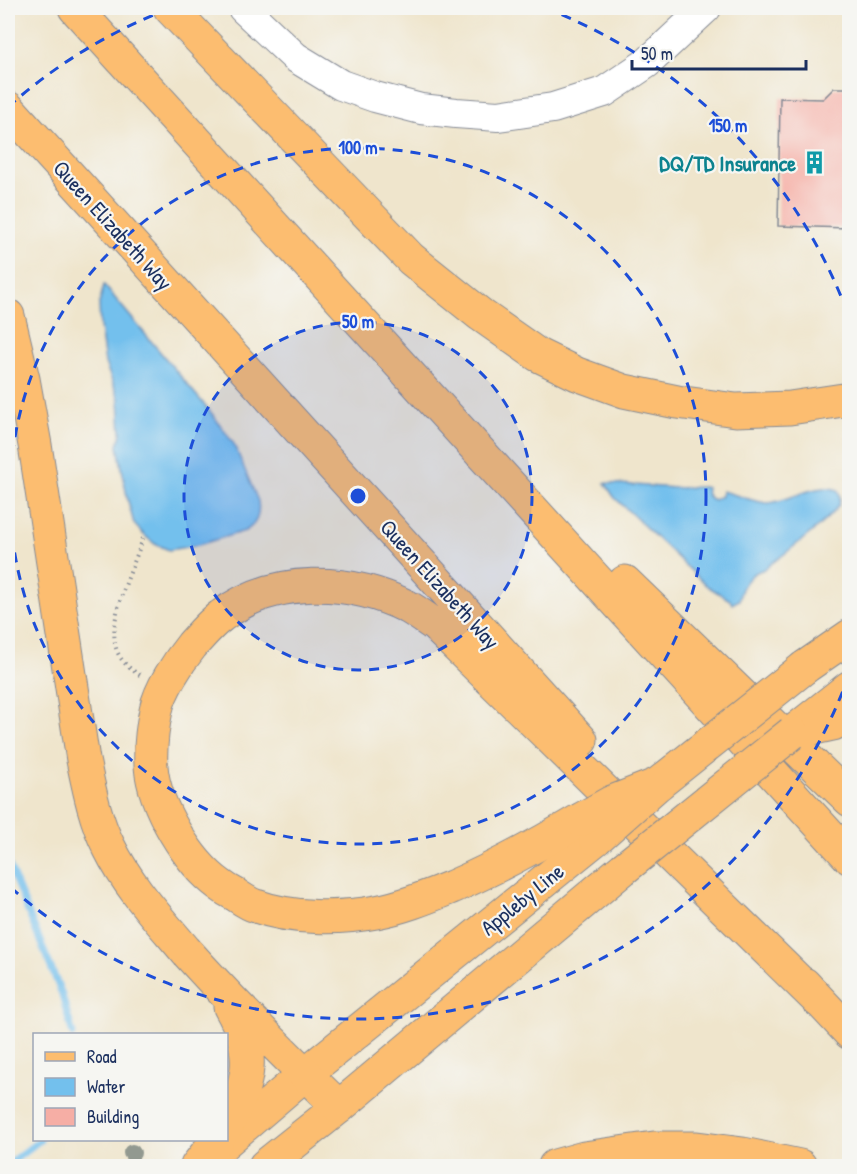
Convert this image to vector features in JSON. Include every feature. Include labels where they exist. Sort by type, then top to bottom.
[{"type":"main road","points":[[75,8],[849,858]]},
{"type":"main road","points":[[170,8],[411,259],[481,315],[538,355],[577,374],[624,392],[677,402],[736,410],[790,408],[849,399]]},
{"type":"main road","name":"Queen Elizabeth Way","points":[[8,108],[849,1033]]},
{"type":"main road","points":[[8,316],[35,445],[83,759],[93,804],[108,846],[130,884],[157,918],[219,987],[339,1107]]},
{"type":"main road","points":[[544,522],[631,587],[849,800]]},
{"type":"main road","points":[[819,1001],[435,625],[409,608],[380,595],[353,588],[296,585],[270,591],[245,601],[222,615],[200,635],[168,680],[156,707],[151,737],[151,768],[158,797],[171,827],[192,858],[218,884],[254,906],[282,913],[316,916],[356,915],[402,906],[425,898],[529,850],[588,829],[612,802],[658,784],[805,667],[849,636]]},
{"type":"main road","name":"Appleby Line","points":[[265,1167],[623,868],[792,732],[833,724],[845,700]]},
{"type":"main road","name":"Appleby Line","points":[[228,1140],[588,829]]},
{"type":"main road","points":[[219,987],[241,1026],[247,1061],[246,1081],[239,1102],[228,1123]]},
{"type":"main road","points":[[197,1167],[216,1141]]},
{"type":"main road","name":"Appleby Line","points":[[197,1167],[227,1141]]},
{"type":"main road","points":[[555,1167],[584,1158],[654,1148],[697,1148],[743,1154],[800,1167]]},
{"type":"street","points":[[243,8],[295,57],[341,85],[421,109],[498,116],[553,108],[604,92],[647,63],[706,8]]},
{"type":"path","points":[[144,535],[120,601],[115,643],[124,663],[164,690]]},
{"type":"water","points":[[104,285],[213,415],[234,444],[258,501],[257,519],[245,531],[198,545],[169,550],[155,544],[134,524],[118,446],[121,433],[119,399],[105,363],[100,326],[99,304]]},
{"type":"water","points":[[605,483],[676,488],[703,487],[707,488],[708,496],[714,500],[721,496],[722,491],[763,503],[777,502],[812,490],[829,488],[838,490],[840,500],[835,510],[816,528],[771,564],[751,576],[740,593],[739,600],[732,604],[730,600],[707,586],[614,497]]},
{"type":"building","name":"DQ/TD Insurance","points":[[834,88],[849,88],[849,228],[778,226],[780,98],[823,99]]},
{"type":"waterway","points":[[8,863],[61,992],[73,1033]]},
{"type":"waterway","points":[[8,1165],[39,1141]]},
{"type":"place","name":"DQ/TD Insurance","points":[[814,163]]}]
